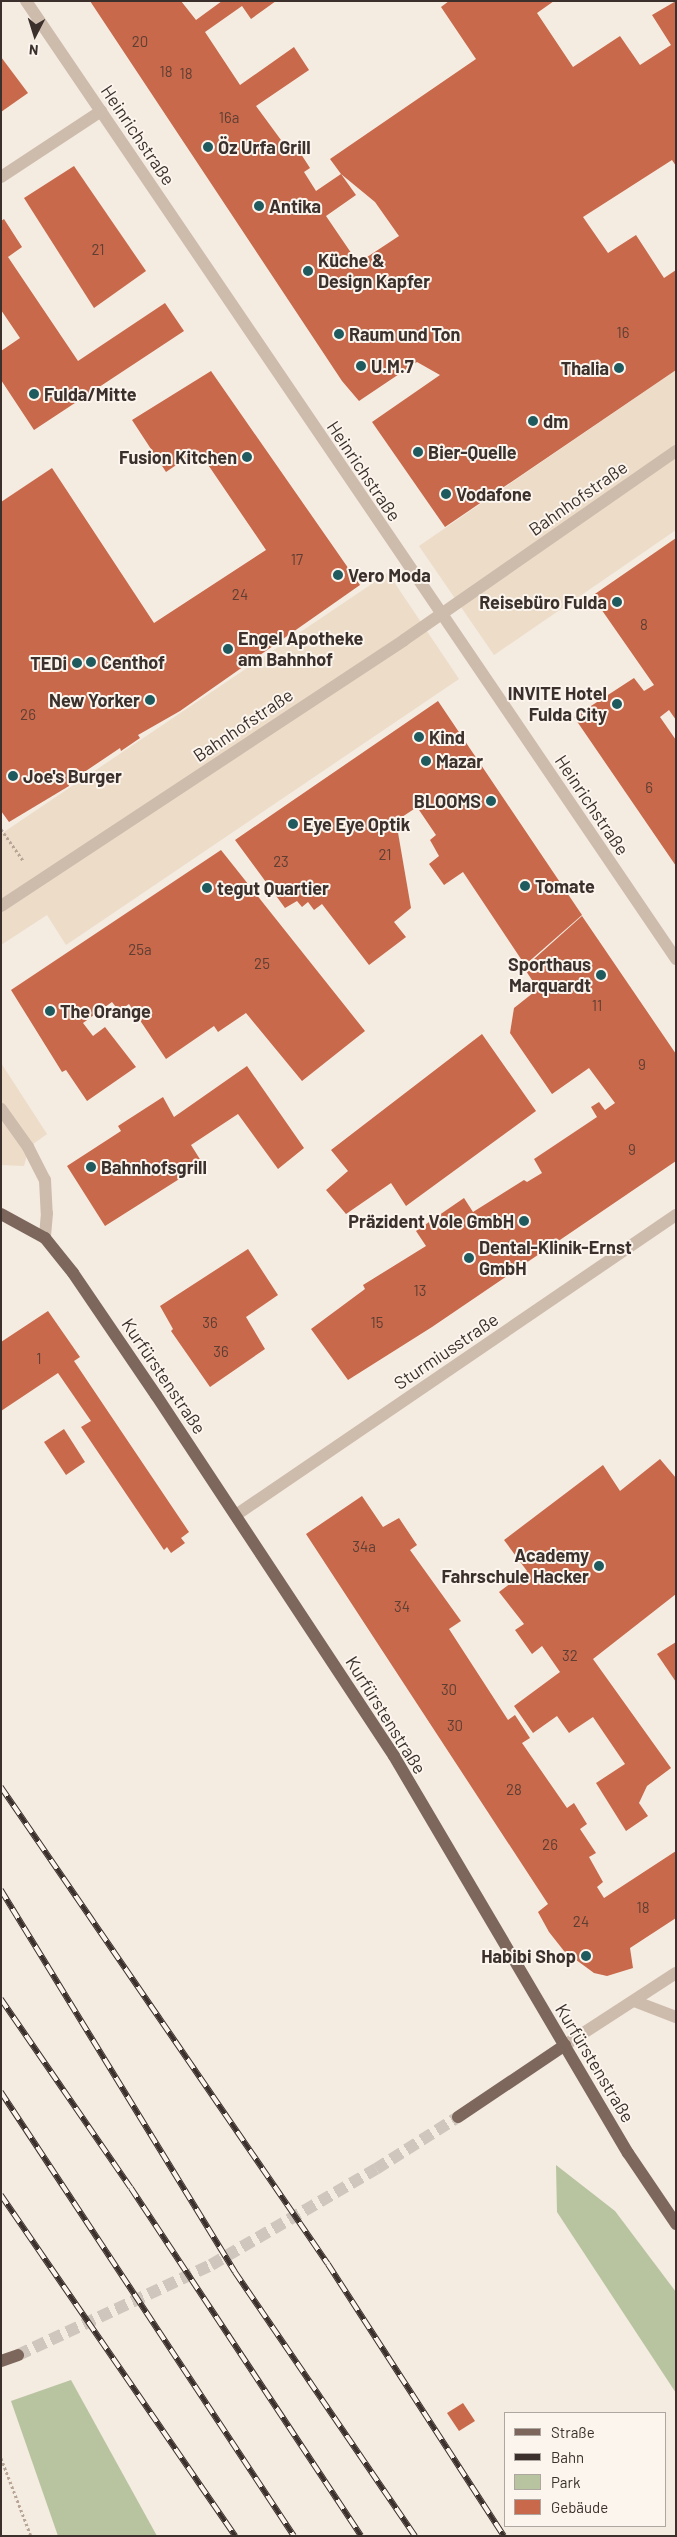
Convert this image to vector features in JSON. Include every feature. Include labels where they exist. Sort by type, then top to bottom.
[{"type":"main road","points":[[1,1214],[45,1238]]},
{"type":"main road","name":"Kurfürstenstraße","points":[[45,1238],[73,1273],[236,1515],[394,1756],[628,2153],[676,2224]]},
{"type":"main road","points":[[458,2117],[565,2044]]},
{"type":"main road","points":[[1,2361],[18,2355]]},
{"type":"street","name":"Heinrichstraße","points":[[26,1],[676,959]]},
{"type":"street","points":[[1,177],[100,111]]},
{"type":"street","name":"Bahnhofstraße","points":[[1,906],[441,614],[676,451]]},
{"type":"street","points":[[1,1109],[28,1147],[45,1180],[48,1213],[45,1238]]},
{"type":"street","name":"Sturmiusstraße","points":[[236,1515],[676,1215]]},
{"type":"street","points":[[565,2044],[676,1973]]},
{"type":"street","points":[[634,2001],[676,2017]]},
{"type":"street","points":[[1,2356],[18,2355]]},
{"type":"path","points":[[1,829],[38,882]]},
{"type":"path","points":[[1,2458],[32,2536]]},
{"type":"green space","points":[[556,2165],[615,2211],[676,2292],[676,2393],[557,2212]]},
{"type":"green space","points":[[71,2380],[157,2536],[58,2536],[11,2401]]},
{"type":"shaded area","points":[[676,370],[676,530],[494,655],[419,546]]},
{"type":"shaded area","points":[[388,573],[459,679],[66,945],[47,915],[1,945],[1,834]]},
{"type":"shaded area","points":[[1,1063],[47,1134],[29,1147],[24,1166],[1,1165]]},
{"type":"building","points":[[90,1],[181,1],[196,20],[222,1],[276,1],[251,19],[242,6],[205,32],[240,85],[294,47],[309,70],[256,106],[292,155],[299,151],[310,168],[304,172],[316,191],[341,174],[330,159],[476,59],[441,7],[449,1],[554,1],[537,13],[573,67],[620,36],[640,65],[671,45],[652,15],[676,1],[676,166],[672,160],[583,217],[608,253],[636,235],[664,278],[676,270],[676,370],[445,527],[372,422],[440,375],[417,362],[359,401],[342,381]],"holes":[[[341,174],[375,202],[399,236],[358,263],[326,216],[356,195]]]},
{"type":"building","points":[[1,57],[28,93],[1,112]]},
{"type":"building","points":[[74,166],[146,271],[94,308],[24,198]]},
{"type":"building","points":[[4,219],[22,247],[8,257],[78,361],[165,303],[184,331],[34,430],[1,380],[1,351],[20,338],[1,310],[1,221]]},
{"type":"building","points":[[211,371],[360,585],[180,711],[138,735],[140,738],[121,751],[120,748],[68,783],[69,786],[9,822],[1,811],[1,502],[52,468],[154,623],[266,550],[198,450],[166,472],[132,420]]},
{"type":"building","points":[[676,538],[676,720],[669,710],[660,717],[676,740],[676,866],[574,717],[634,678],[644,691],[654,685],[592,596]]},
{"type":"building","points":[[438,701],[582,915],[525,965],[463,872],[444,885],[429,864],[439,856],[430,840],[436,835],[417,807],[396,821],[411,908],[394,922],[406,937],[369,965],[322,904],[314,910],[308,902],[302,907],[297,901],[285,908],[235,840]]},
{"type":"building","points":[[221,850],[365,1031],[302,1081],[246,1013],[218,1032],[214,1026],[166,1059],[129,1004],[119,1011],[112,1002],[83,1023],[93,1036],[105,1027],[136,1067],[87,1101],[66,1070],[62,1072],[11,990]]},
{"type":"building","points":[[582,916],[676,1054],[676,1161],[432,1327],[348,1380],[311,1329],[365,1289],[363,1285],[426,1246],[416,1231],[464,1198],[473,1212],[524,1180],[527,1182],[542,1173],[534,1159],[597,1117],[591,1107],[599,1102],[605,1110],[615,1103],[589,1068],[552,1094],[510,1033],[514,1008],[538,989],[524,968]]},
{"type":"building","points":[[482,1034],[536,1111],[406,1206],[391,1183],[346,1214],[326,1190],[348,1171],[331,1150]]},
{"type":"building","points":[[247,1066],[304,1148],[278,1169],[238,1114],[191,1145],[203,1164],[105,1226],[67,1166],[121,1131],[118,1126],[163,1097],[174,1117]]},
{"type":"building","points":[[248,1249],[278,1295],[246,1317],[265,1349],[210,1387],[171,1331],[173,1329],[160,1306]]},
{"type":"building","points":[[48,1311],[80,1357],[74,1361],[189,1532],[181,1538],[185,1543],[171,1553],[167,1547],[164,1550],[81,1427],[91,1421],[58,1373],[1,1411],[1,1342]]},
{"type":"building","points":[[64,1429],[85,1462],[66,1475],[44,1442]]},
{"type":"building","points":[[660,1459],[676,1478],[676,1594],[593,1659],[671,1768],[647,1786],[639,1803],[648,1816],[626,1831],[596,1783],[625,1764],[593,1717],[569,1733],[557,1716],[533,1733],[514,1706],[560,1672],[542,1646],[532,1654],[515,1630],[524,1624],[499,1592],[527,1571],[504,1540],[603,1465],[620,1491]]},
{"type":"building","points":[[362,1496],[383,1527],[399,1518],[417,1545],[410,1550],[461,1621],[449,1629],[508,1720],[515,1715],[530,1738],[522,1743],[567,1808],[574,1803],[587,1824],[580,1829],[596,1853],[589,1857],[603,1882],[597,1887],[604,1898],[676,1851],[676,1918],[630,1948],[633,1968],[607,1976],[594,1973],[564,1951],[549,1932],[538,1912],[548,1904],[306,1534]]},
{"type":"building","points":[[676,1642],[676,1682],[657,1654]]},
{"type":"building","points":[[463,2403],[475,2421],[459,2431],[447,2413]]},
{"type":"tunnel","points":[[18,2355],[211,2265],[376,2169],[458,2117]]},
{"type":"railway","points":[[1,1787],[328,2264],[504,2536]]},
{"type":"railway","points":[[1,1890],[235,2272],[415,2536]]},
{"type":"railway","points":[[1,1999],[131,2188],[361,2536]]},
{"type":"railway","points":[[1,2092],[294,2536]]},
{"type":"railway","points":[[1,2195],[235,2536]]},
{"type":"place","name":"Öz Urfa Grill","points":[[208,147]]},
{"type":"place","name":"Antika","points":[[259,206]]},
{"type":"place","name":"Küche & Design Kapfer","points":[[308,271]]},
{"type":"place","name":"Raum und Ton","points":[[339,334]]},
{"type":"place","name":"U.M.7","points":[[361,366]]},
{"type":"place","name":"Thalia","points":[[619,368]]},
{"type":"place","name":"Fulda/Mitte","points":[[34,394]]},
{"type":"place","name":"dm","points":[[533,421]]},
{"type":"place","name":"Bier-Quelle","points":[[418,452]]},
{"type":"place","name":"Fusion Kitchen","points":[[247,457]]},
{"type":"place","name":"Vodafone","points":[[446,494]]},
{"type":"place","name":"Vero Moda","points":[[338,575]]},
{"type":"place","name":"Reisebüro Fulda","points":[[617,602]]},
{"type":"place","name":"Engel Apotheke am Bahnhof","points":[[228,649]]},
{"type":"place","name":"Centhof","points":[[91,662]]},
{"type":"place","name":"TEDi","points":[[77,663]]},
{"type":"place","name":"New Yorker","points":[[150,700]]},
{"type":"place","name":"INVITE Hotel Fulda City","points":[[617,704]]},
{"type":"place","name":"Kind","points":[[419,737]]},
{"type":"place","name":"Mazar","points":[[426,761]]},
{"type":"place","name":"Joe's Burger","points":[[13,776]]},
{"type":"place","name":"BLOOMS","points":[[491,801]]},
{"type":"place","name":"Eye Eye Optik","points":[[293,824]]},
{"type":"place","name":"Tomate","points":[[525,886]]},
{"type":"place","name":"tegut Quartier","points":[[207,888]]},
{"type":"place","name":"Sporthaus Marquardt","points":[[601,975]]},
{"type":"place","name":"The Orange","points":[[50,1011]]},
{"type":"place","name":"Bahnhofsgrill","points":[[91,1167]]},
{"type":"place","name":"Präzident Vole GmbH","points":[[524,1221]]},
{"type":"place","name":"Dental-Klinik-Ernst GmbH","points":[[469,1258]]},
{"type":"place","name":"Academy Fahrschule Hacker","points":[[599,1566]]},
{"type":"place","name":"Habibi Shop","points":[[586,1956]]}]
